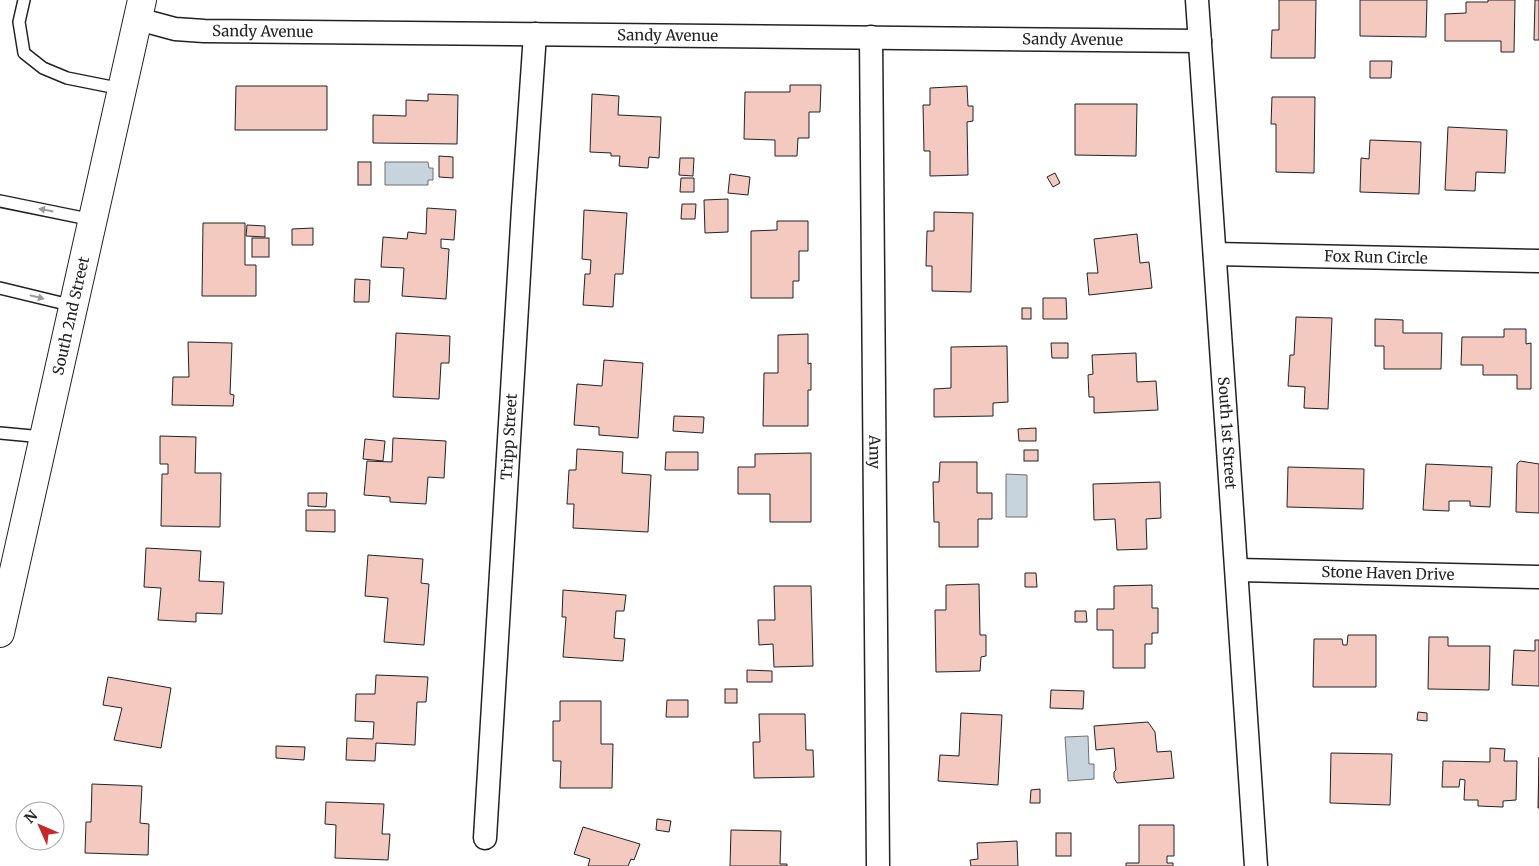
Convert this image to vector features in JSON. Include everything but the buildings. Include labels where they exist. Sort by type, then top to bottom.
[{"type":"main road","name":"South 2nd Street","points":[[0,633],[140,10]]},
{"type":"street","name":"South 1st Street","points":[[1197,0],[1256,866]]},
{"type":"street","name":"Sandy Avenue","points":[[140,10],[175,29],[204,31],[1200,41]]},
{"type":"street","name":"Tripp Street","points":[[486,838],[535,34]]},
{"type":"street","name":"Amy","points":[[871,37],[878,866]]},
{"type":"street","name":"Fox Run Circle","points":[[1214,254],[1539,261]]},
{"type":"street","name":"Stone Haven Drive","points":[[1237,570],[1539,577]]},
{"type":"lane","points":[[24,0],[19,22],[24,53],[43,68],[67,78],[123,89]]},
{"type":"lane","points":[[0,201],[93,220]]},
{"type":"lane","points":[[0,288],[74,306]]},
{"type":"lane","points":[[0,433],[45,437]]},
{"type":"shaded area","points":[[385,162],[428,162],[429,168],[433,168],[433,180],[428,180],[428,185],[385,185]]},
{"type":"shaded area","points":[[1006,474],[1027,475],[1027,517],[1006,517]]},
{"type":"shaded area","points":[[1088,736],[1089,764],[1094,764],[1094,779],[1068,781],[1065,737]]}]
